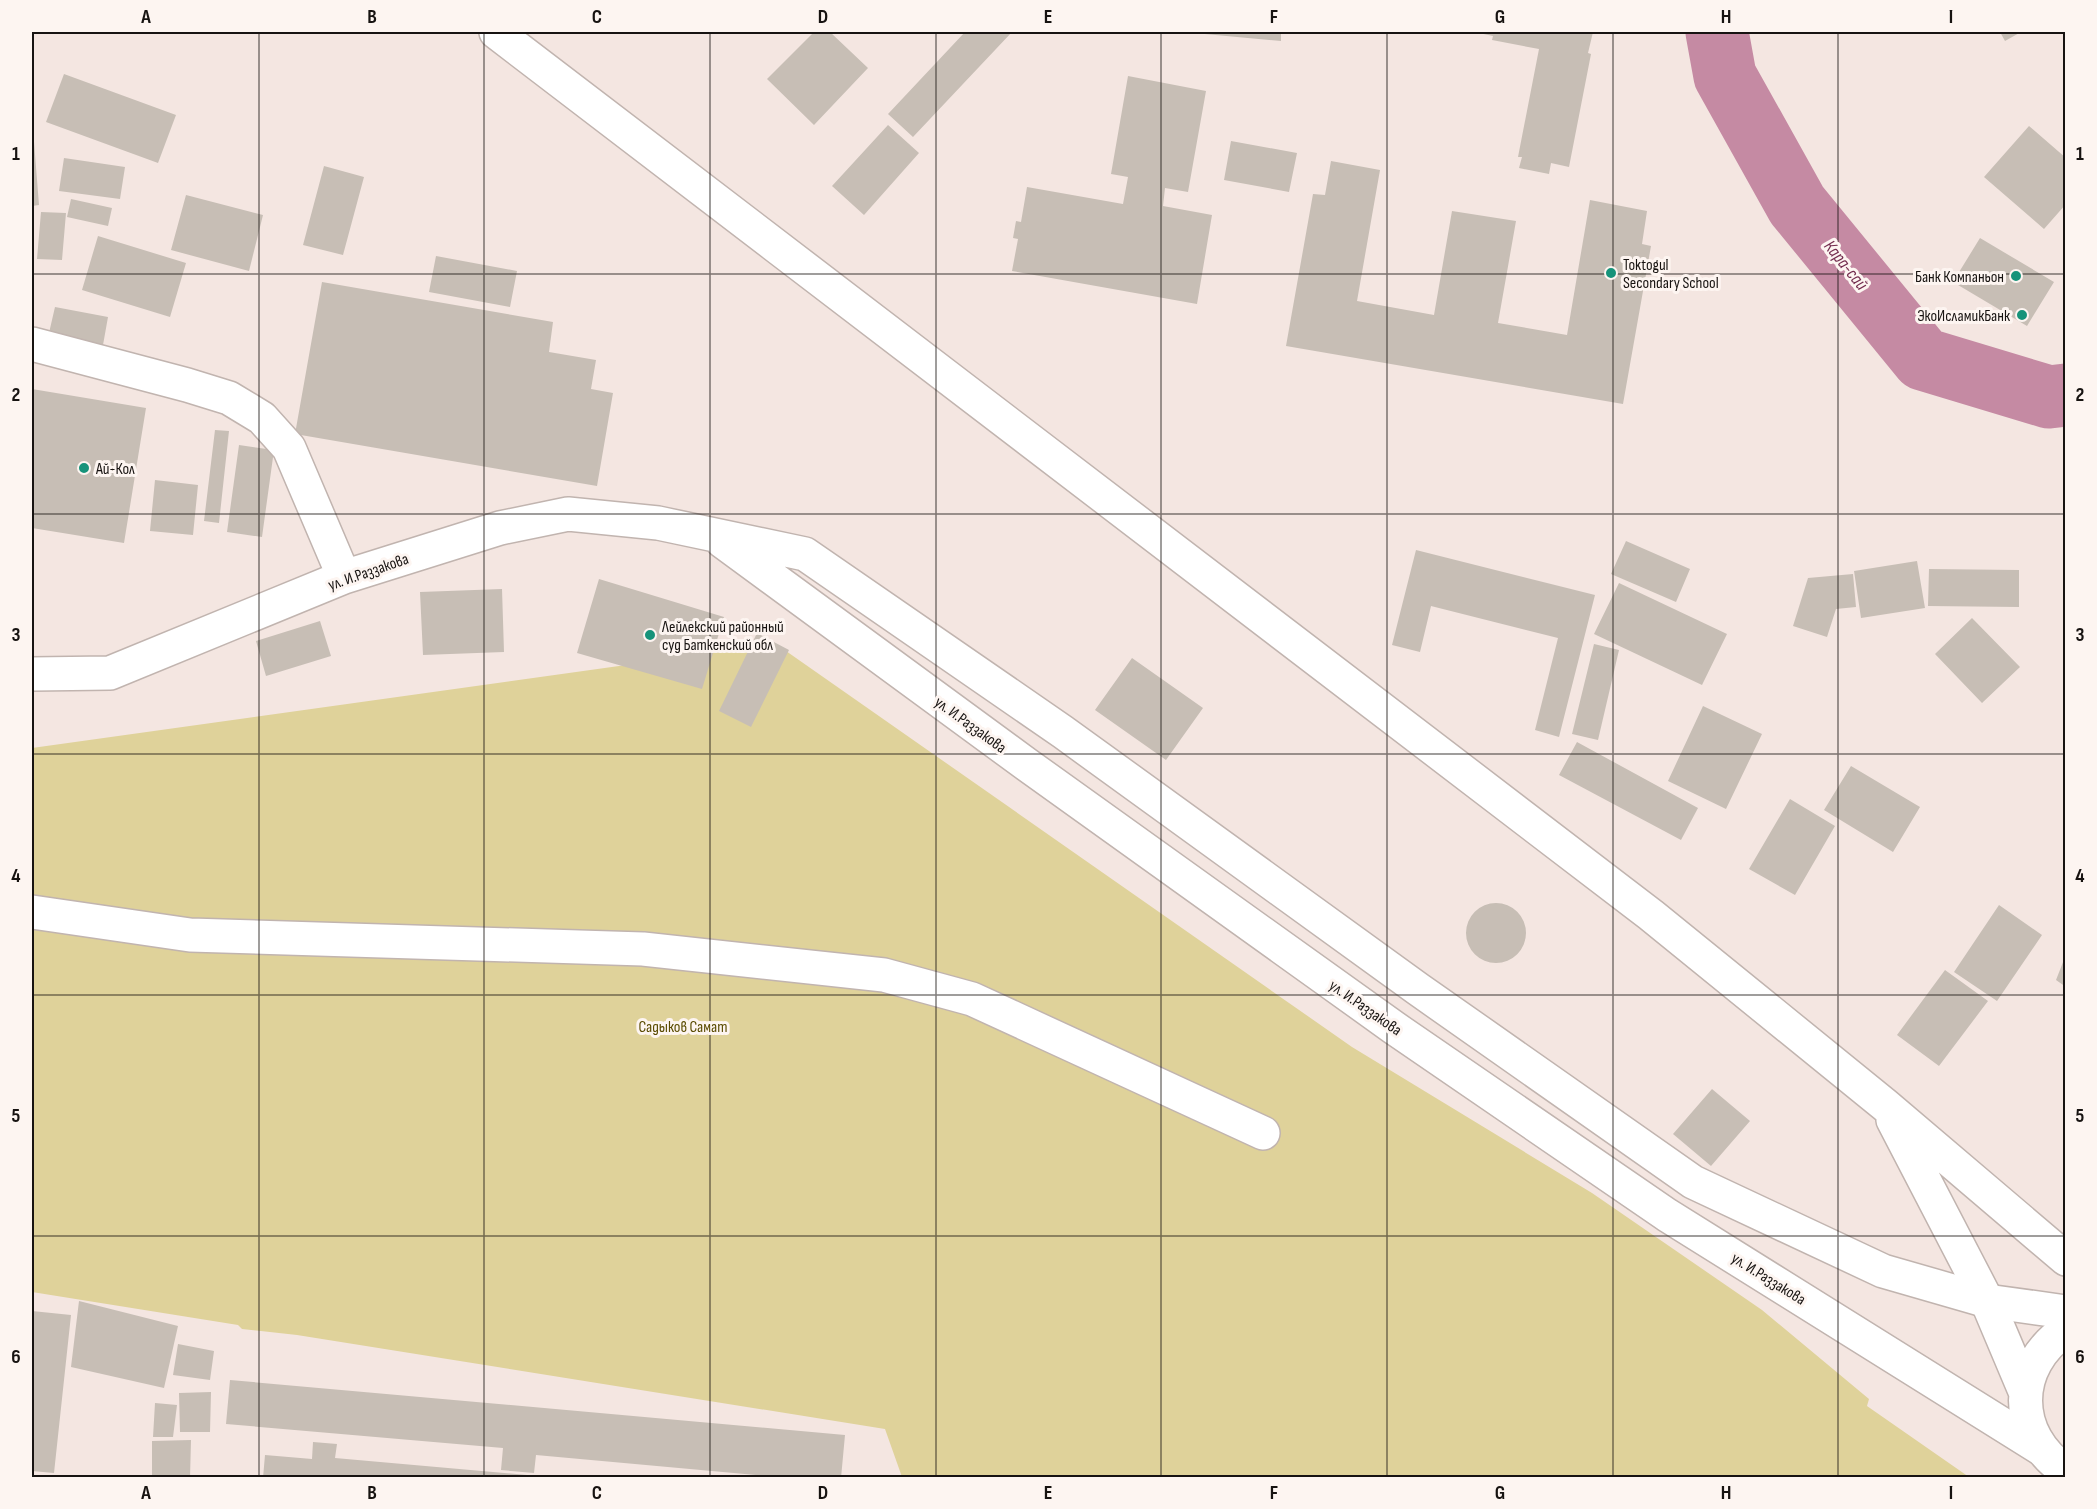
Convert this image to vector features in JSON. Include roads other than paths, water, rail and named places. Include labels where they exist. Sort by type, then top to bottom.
[{"type":"street","points":[[496,32],[1642,908],[1885,1105],[2066,1259]]},
{"type":"street","points":[[32,344],[230,398],[262,418],[289,448],[344,577]]},
{"type":"street","name":"ул. И.Раззакова","points":[[32,674],[110,673],[344,577],[500,528],[568,514],[658,523],[805,554],[1063,732],[1418,989],[1693,1182],[1883,1271],[1987,1301],[2066,1312]]},
{"type":"street","name":"ул. И.Раззакова","points":[[714,535],[1026,764],[1413,1040],[1667,1215],[2040,1448]]},
{"type":"street","points":[[32,912],[190,935],[643,949],[884,975],[972,999],[1263,1133]]},
{"type":"street","points":[[1885,1105],[1987,1301],[2025,1391]]},
{"type":"street","points":[[2066,1330],[2052,1339],[2039,1354],[2030,1371],[2025,1391],[2030,1430],[2040,1448],[2053,1462],[2066,1471]]},
{"type":"waterway","name":"Кара-сай","points":[[1717,32],[1725,76],[1797,205],[1923,359],[2049,397],[2066,395]]},
{"type":"place","name":"Toktogul Secondary School","points":[[1611,273]]},
{"type":"place","name":"Банк Компаньон","points":[[2016,276]]},
{"type":"place","name":"ЭкоИсламикБанк","points":[[2022,315]]},
{"type":"place","name":"Ай-Кол","points":[[84,468]]},
{"type":"place","name":"Лейлекский районный суд Баткенский обл","points":[[650,635]]},
{"type":"park label","name":"Садыков Самат","points":[[683,1026]]}]
